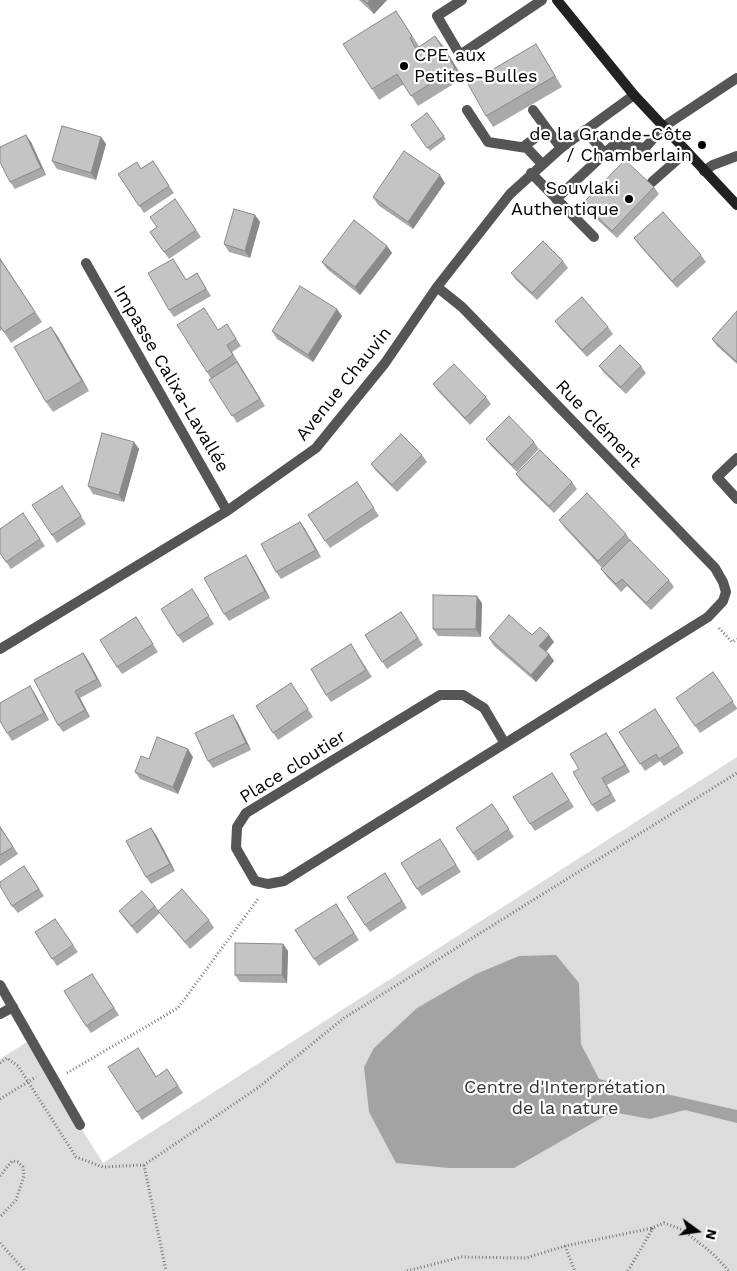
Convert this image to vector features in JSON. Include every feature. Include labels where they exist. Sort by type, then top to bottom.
[{"type":"main road","points":[[557,0],[662,127],[737,205]]},
{"type":"street","points":[[462,0],[437,16],[460,55],[542,0]]},
{"type":"street","points":[[556,200],[615,144],[645,148],[662,127],[737,78]]},
{"type":"street","name":"Avenue Chauvin","points":[[0,649],[227,511],[316,448],[386,363],[436,286],[493,213],[531,174],[561,148],[634,95]]},
{"type":"street","points":[[467,110],[488,142],[523,147],[531,151],[542,164]]},
{"type":"street","points":[[533,110],[561,148]]},
{"type":"street","points":[[523,147],[547,129]]},
{"type":"street","points":[[585,130],[604,154]]},
{"type":"street","points":[[652,182],[686,152]]},
{"type":"street","points":[[704,171],[713,164],[737,156]]},
{"type":"street","points":[[531,174],[594,238]]},
{"type":"street","name":"Impasse Calixa-Lavallée","points":[[86,263],[227,511]]},
{"type":"street","name":"Rue Clément","points":[[436,286],[462,307],[715,568],[726,592],[723,601],[711,615],[504,742]]},
{"type":"street","points":[[737,458],[717,477],[737,499]]},
{"type":"street","name":"Place cloutier","points":[[268,884],[255,881],[236,848],[237,827],[246,813],[440,695],[463,695],[484,708],[504,742]]},
{"type":"street","points":[[268,884],[284,881],[504,742]]},
{"type":"street","points":[[0,985],[80,1125]]},
{"type":"street","points":[[0,1014],[13,1007]]},
{"type":"path","points":[[728,638],[732,642],[737,639]]},
{"type":"path","points":[[0,1063],[7,1058],[18,1066],[29,1080],[76,1158],[104,1168],[144,1165],[258,1087],[344,1018],[737,773]]},
{"type":"path","points":[[55,1080],[178,1008],[268,884]]},
{"type":"path","points":[[0,1099],[49,1069]]},
{"type":"path","points":[[0,1176],[12,1161],[18,1162],[23,1167],[24,1176],[16,1200],[0,1216]]},
{"type":"path","points":[[144,1165],[166,1271]]},
{"type":"path","points":[[653,1228],[650,1229],[664,1223],[683,1230],[713,1254],[729,1271]]},
{"type":"path","points":[[407,1271],[460,1257],[526,1258],[564,1246],[653,1228]]},
{"type":"path","points":[[628,1271],[653,1228]]},
{"type":"path","points":[[0,1243],[25,1271]]},
{"type":"path","points":[[564,1246],[575,1271]]},
{"type":"green space","name":"Centre d'Interprétation de la nature","points":[[737,757],[737,1271],[0,1271],[0,1059],[27,1042],[103,1163]]},
{"type":"shaded area","points":[[556,955],[579,983],[581,1044],[599,1079],[737,1110],[737,1123],[685,1110],[650,1119],[612,1112],[514,1168],[449,1168],[396,1163],[369,1112],[364,1067],[374,1048],[417,1008],[476,974],[519,956]]},
{"type":"building","points":[[396,11],[412,36],[410,38],[416,49],[435,36],[455,68],[411,96],[397,74],[372,89],[343,44]]},
{"type":"building","points":[[536,44],[555,76],[486,116],[468,84]]},
{"type":"building","points":[[427,113],[444,136],[427,148],[411,125]]},
{"type":"building","points":[[62,126],[101,137],[91,173],[52,161]]},
{"type":"building","points":[[26,135],[41,168],[10,182],[0,162],[0,147]]},
{"type":"building","points":[[404,151],[440,175],[408,222],[373,197]]},
{"type":"building","points":[[625,160],[654,187],[612,231],[583,203]]},
{"type":"building","points":[[153,161],[169,186],[139,206],[118,174],[137,162],[141,169]]},
{"type":"building","points":[[175,199],[196,230],[164,252],[150,232],[157,227],[150,217]]},
{"type":"building","points":[[234,209],[255,215],[245,251],[224,244]]},
{"type":"building","points":[[663,212],[701,255],[672,281],[634,238]]},
{"type":"building","points":[[354,220],[387,246],[355,287],[322,262]]},
{"type":"building","points":[[543,241],[563,261],[532,293],[511,273]]},
{"type":"building","points":[[0,259],[35,312],[4,332],[0,326]]},
{"type":"building","points":[[173,259],[186,280],[197,273],[206,289],[169,310],[148,273]]},
{"type":"building","points":[[300,286],[337,309],[308,355],[272,331]]},
{"type":"building","points":[[582,297],[608,327],[582,350],[555,321]]},
{"type":"building","points":[[204,308],[218,330],[227,324],[236,339],[227,345],[233,355],[207,372],[177,325]]},
{"type":"building","points":[[737,311],[737,362],[712,339]]},
{"type":"building","points":[[51,327],[82,381],[46,402],[14,347]]},
{"type":"building","points":[[620,345],[641,366],[621,387],[599,366]]},
{"type":"building","points":[[237,362],[260,399],[232,416],[209,380]]},
{"type":"building","points":[[454,364],[486,397],[465,418],[433,384]]},
{"type":"building","points":[[509,416],[534,442],[512,465],[486,439]]},
{"type":"building","points":[[102,433],[134,442],[119,495],[88,486]]},
{"type":"building","points":[[401,434],[422,455],[392,485],[371,464]]},
{"type":"building","points":[[540,450],[572,482],[549,506],[516,474]]},
{"type":"building","points":[[357,482],[374,508],[325,541],[308,515]]},
{"type":"building","points":[[62,486],[81,516],[52,535],[32,505]]},
{"type":"building","points":[[587,493],[626,534],[598,561],[559,520]]},
{"type":"building","points":[[23,513],[40,539],[6,562],[0,553],[0,529]]},
{"type":"building","points":[[300,522],[316,550],[276,572],[261,544]]},
{"type":"building","points":[[630,540],[669,580],[646,603],[622,579],[616,584],[601,569]]},
{"type":"building","points":[[246,555],[265,591],[224,614],[204,578]]},
{"type":"building","points":[[192,589],[209,616],[178,636],[161,609]]},
{"type":"building","points":[[433,595],[477,596],[476,629],[433,629]]},
{"type":"building","points":[[401,612],[418,638],[382,662],[365,635]]},
{"type":"building","points":[[509,615],[532,635],[540,627],[549,635],[539,646],[549,654],[531,675],[489,638]]},
{"type":"building","points":[[136,617],[153,644],[117,667],[100,640]]},
{"type":"building","points":[[351,644],[366,670],[326,695],[311,669]]},
{"type":"building","points":[[83,653],[97,679],[75,691],[85,710],[58,725],[34,680]]},
{"type":"building","points":[[713,672],[733,701],[695,726],[676,698]]},
{"type":"building","points":[[291,683],[308,709],[273,733],[256,706]]},
{"type":"building","points":[[30,686],[44,713],[7,733],[0,721],[0,703]]},
{"type":"building","points":[[655,709],[679,746],[659,759],[656,754],[640,764],[619,732]]},
{"type":"building","points":[[233,715],[246,743],[208,761],[195,733]]},
{"type":"building","points":[[606,733],[625,765],[602,778],[611,794],[592,805],[573,772],[579,769],[570,754]]},
{"type":"building","points":[[157,737],[188,749],[173,787],[135,772],[141,756],[149,759]]},
{"type":"building","points":[[552,773],[569,800],[530,824],[513,797]]},
{"type":"building","points":[[492,804],[509,829],[473,853],[456,828]]},
{"type":"building","points":[[0,827],[13,847],[0,855]]},
{"type":"building","points":[[151,828],[170,864],[146,877],[126,841]]},
{"type":"building","points":[[440,839],[456,865],[417,889],[401,863]]},
{"type":"building","points":[[24,866],[39,889],[12,906],[0,886],[0,882]]},
{"type":"building","points":[[385,873],[402,901],[365,925],[347,897]]},
{"type":"building","points":[[182,889],[209,920],[185,942],[158,911]]},
{"type":"building","points":[[142,891],[155,906],[132,926],[119,911]]},
{"type":"building","points":[[336,904],[354,933],[314,959],[295,930]]},
{"type":"building","points":[[55,919],[73,945],[52,959],[35,932]]},
{"type":"building","points":[[235,943],[283,944],[282,975],[235,975]]},
{"type":"building","points":[[92,974],[114,1008],[86,1026],[64,991]]},
{"type":"building","points":[[138,1048],[156,1077],[167,1069],[178,1086],[137,1112],[108,1067]]},
{"type":"place","name":"CPE aux Petites-Bulles","points":[[404,66]]},
{"type":"place","name":"de la Grande-Côte / Chamberlain","points":[[702,145]]},
{"type":"place","name":"Souvlaki Authentique","points":[[629,199]]}]
